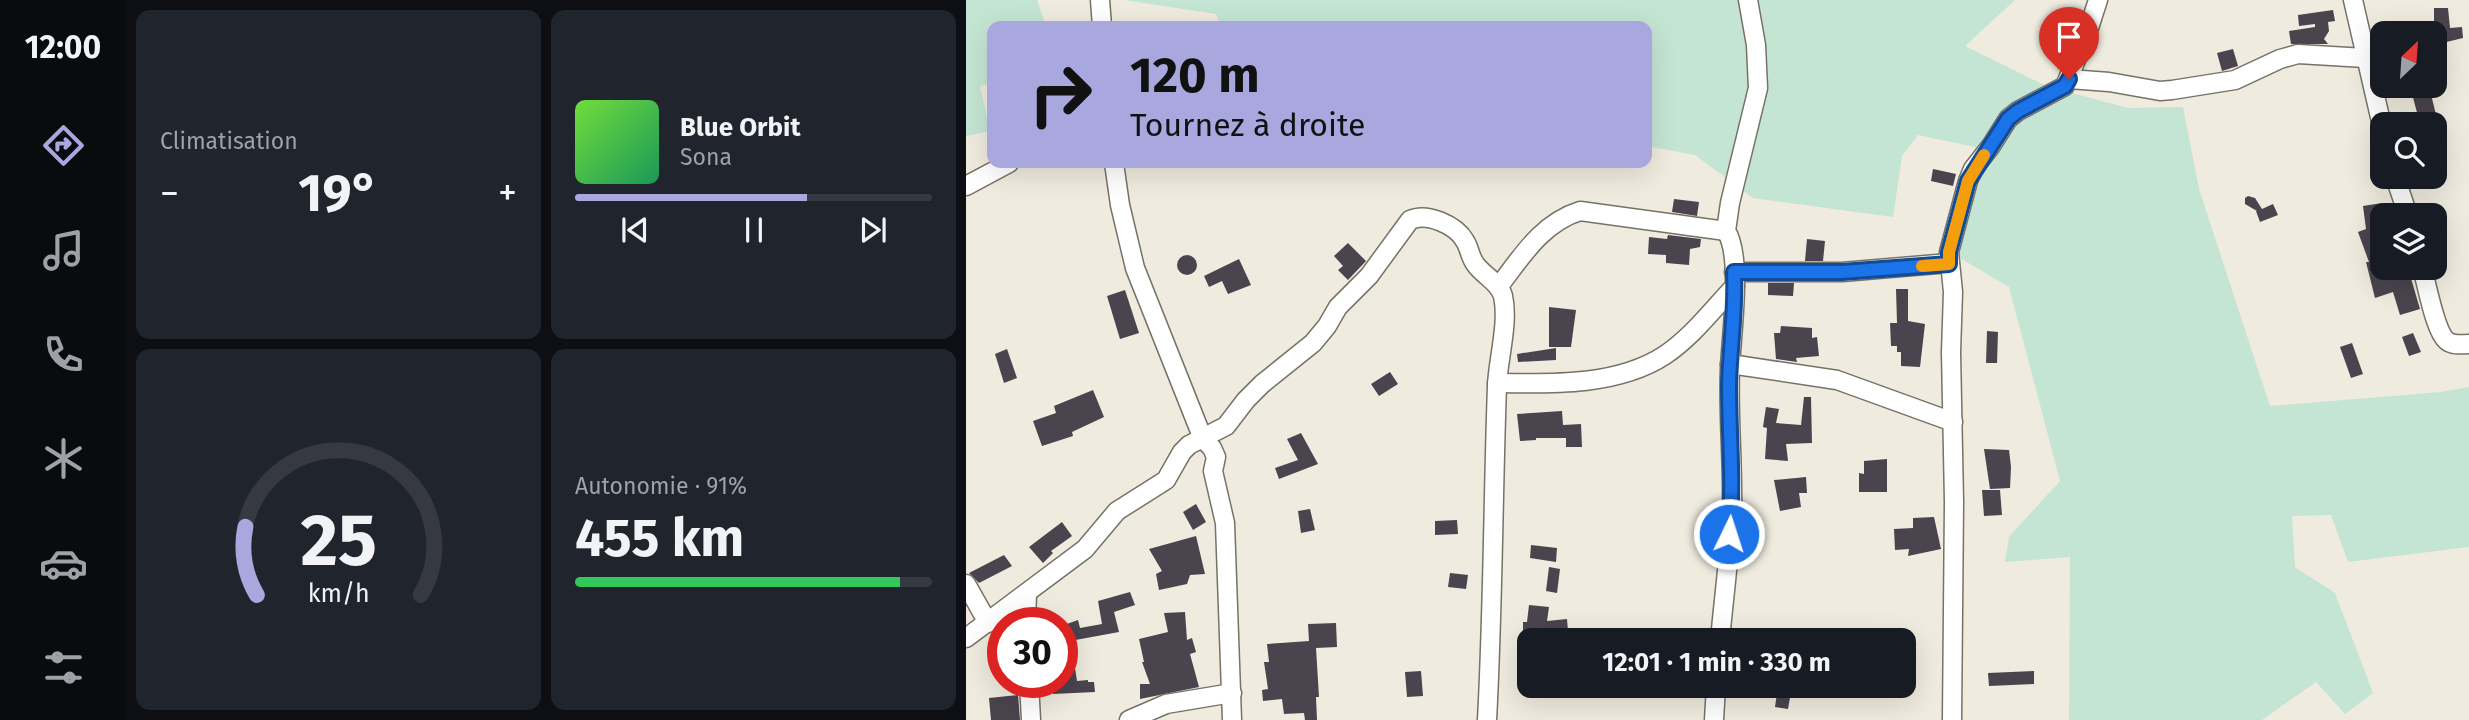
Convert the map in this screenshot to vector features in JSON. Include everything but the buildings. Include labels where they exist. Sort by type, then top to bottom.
[{"type":"street","points":[[1100,0],[1102,21]]},
{"type":"street","points":[[1721,628],[1732,508],[1729,432],[1734,279],[1727,230],[1730,204],[1758,88],[1756,45],[1748,0]]},
{"type":"street","points":[[1952,720],[1953,292],[1949,252],[1973,169],[2008,119],[2065,86],[2098,0]]},
{"type":"street","points":[[2353,0],[2378,112]]},
{"type":"street","points":[[2069,79],[2109,82],[2160,91],[2235,80],[2280,59],[2298,54],[2365,58]]},
{"type":"street","points":[[966,186],[1000,168]]},
{"type":"street","points":[[1115,168],[1120,205],[1135,268],[1203,439],[1216,457],[1213,471],[1225,523],[1232,720]]},
{"type":"street","points":[[1499,286],[1537,237],[1565,216],[1580,211],[1727,230]]},
{"type":"street","points":[[1008,607],[1084,549],[1117,510],[1166,480],[1189,445],[1226,426],[1262,384],[1313,342],[1338,307],[1386,254],[1410,220],[1419,216],[1427,217],[1460,234],[1475,265],[1499,286],[1504,309],[1497,383],[1493,597],[1487,720]]},
{"type":"street","points":[[1497,383],[1569,384],[1645,366],[1665,355],[1686,338],[1734,279],[1949,264]]},
{"type":"street","points":[[2425,280],[2439,327],[2446,340],[2456,345],[2469,344]]},
{"type":"street","points":[[1730,364],[1837,380],[1953,422]]},
{"type":"street","points":[[966,584],[987,620]]},
{"type":"street","points":[[1027,593],[1027,607]]},
{"type":"street","points":[[966,638],[987,623]]},
{"type":"street","points":[[1129,720],[1166,705],[1232,693]]},
{"type":"street","points":[[1030,698],[1031,720]]},
{"type":"street","points":[[1714,720],[1715,698]]},
{"type":"green space","points":[[966,0],[1037,0],[1044,21],[987,21],[987,84],[980,86],[987,118],[987,132],[966,136]]},
{"type":"green space","points":[[1124,0],[2015,0],[1965,46],[2046,86],[2128,108],[2183,107],[2199,189],[2270,406],[2441,392],[2469,387],[2469,547],[2348,562],[2331,515],[2292,516],[2295,567],[2335,593],[2373,693],[2345,714],[2316,682],[2262,720],[2069,720],[2070,557],[2005,562],[2009,537],[2060,481],[2009,287],[1955,255],[1975,147],[1918,135],[1902,156],[1893,217],[1753,198],[1695,155],[1652,147],[1652,21],[1219,21],[1216,14]]},
{"type":"slow traffic","points":[[1922,266],[1949,264],[1949,252],[1968,181],[1984,155]]},
{"type":"route","points":[[1729,534],[1732,508],[1729,432],[1734,272],[1842,272],[1949,264],[1949,252],[1973,169],[2008,119],[2031,103],[2065,86],[2069,79]]}]
